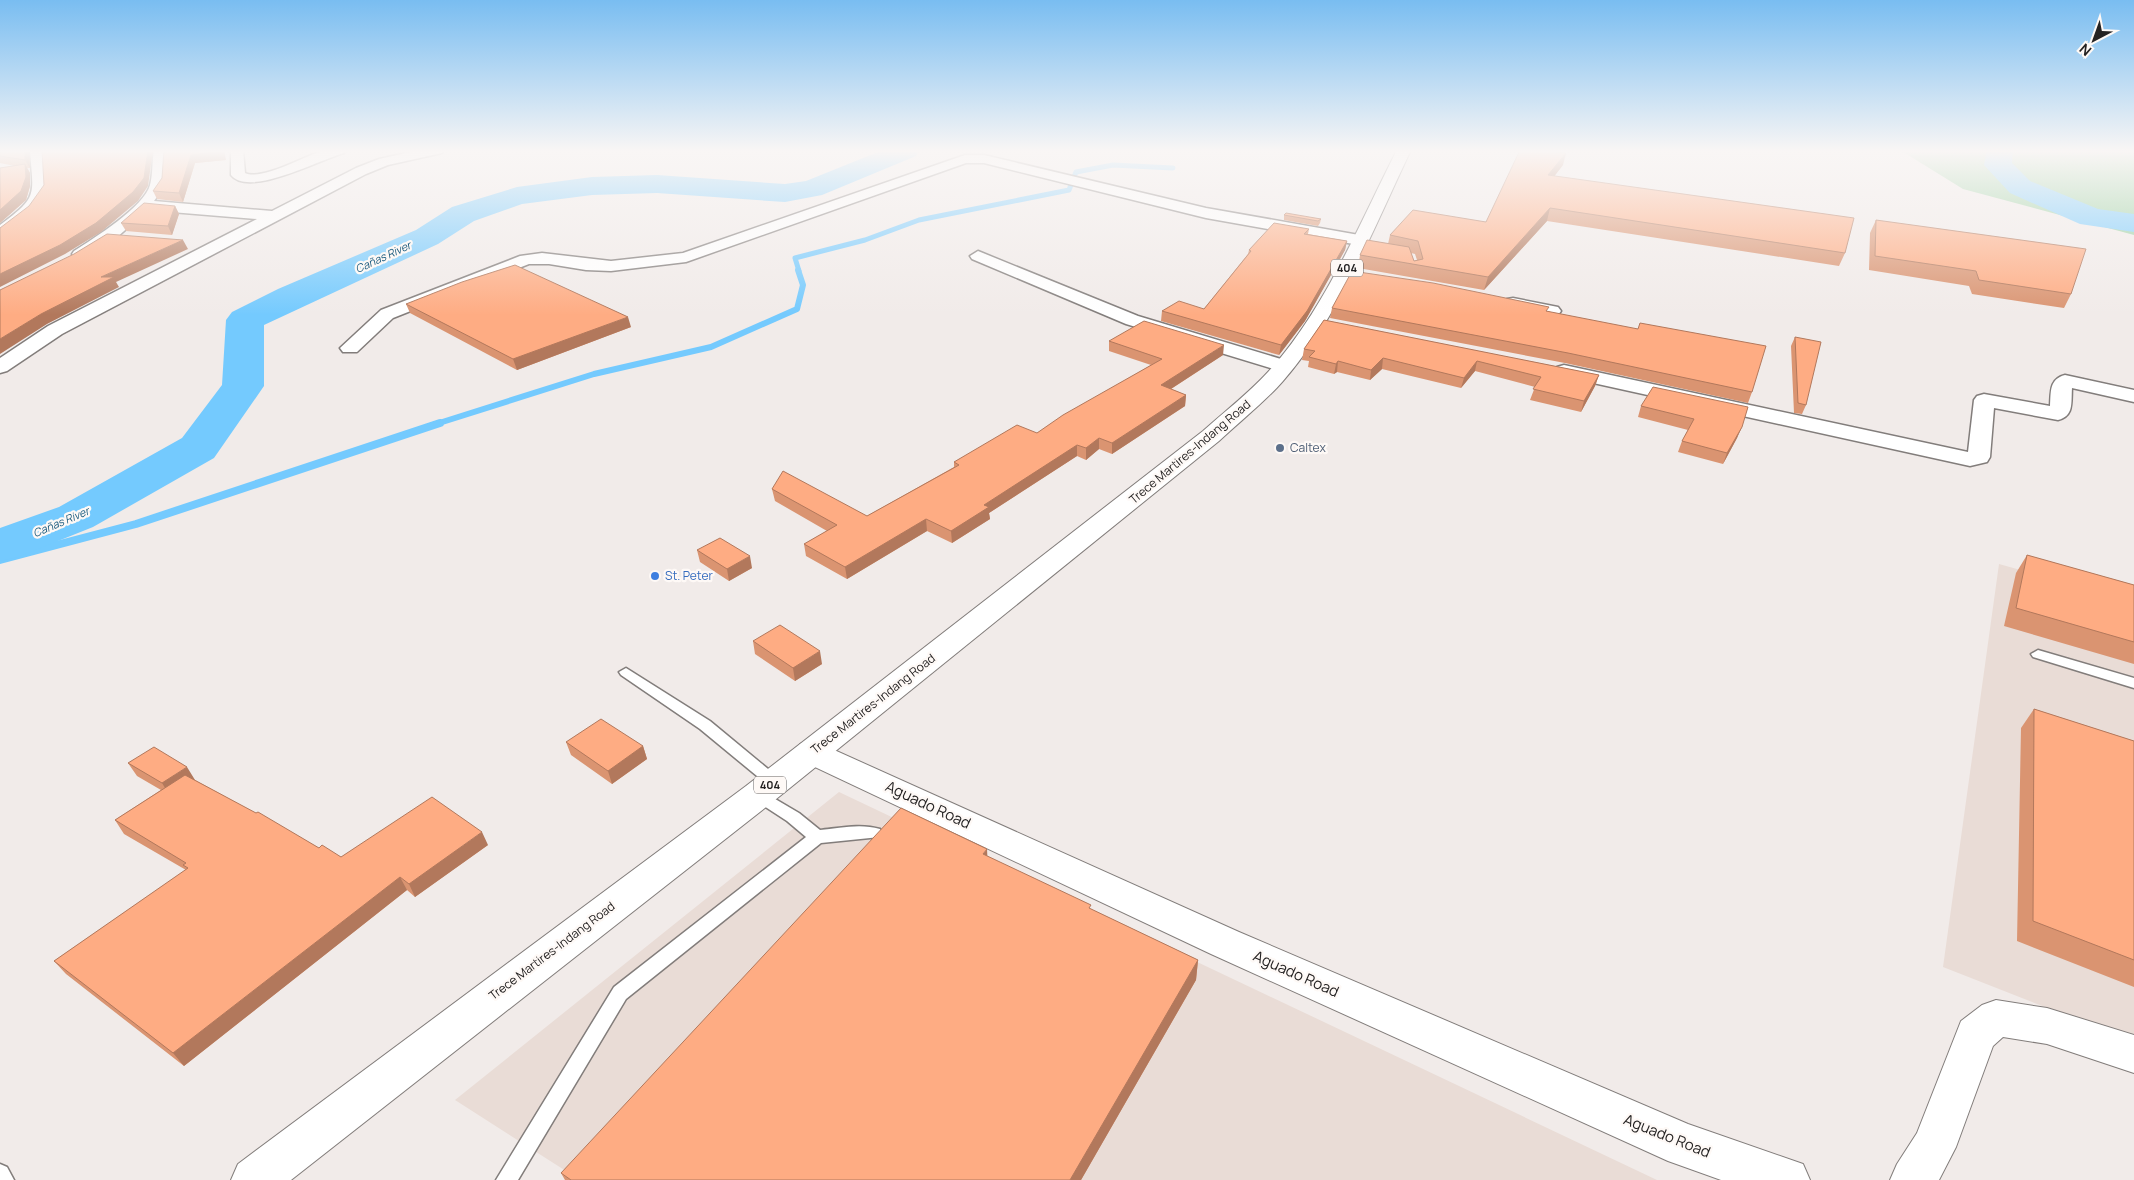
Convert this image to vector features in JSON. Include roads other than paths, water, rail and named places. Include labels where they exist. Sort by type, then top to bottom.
[{"type":"main road","name":"Trece Martires-Indang Road","points":[[254,1180],[766,788],[1212,436],[1262,391],[1325,324],[1345,273],[1378,205]]},
{"type":"main road","name":"Aguado Road","points":[[812,752],[1225,943],[1684,1145],[1786,1180]]},
{"type":"main road","points":[[1913,1180],[1934,1147],[1976,1034],[1996,1018],[2047,1026],[2134,1054]]},
{"type":"street","points":[[0,232],[28,211],[32,205]]},
{"type":"street","points":[[0,367],[54,330],[295,205]]},
{"type":"street","points":[[350,348],[386,314],[526,258],[546,256],[587,265],[642,266],[686,257],[834,205]]},
{"type":"street","points":[[1176,205],[1265,225],[1360,243]]},
{"type":"street","points":[[63,264],[108,237],[144,206],[274,216]]},
{"type":"street","points":[[108,237],[127,239]]},
{"type":"street","points":[[191,243],[218,245]]},
{"type":"street","points":[[978,256],[1132,320],[1284,366]]},
{"type":"street","points":[[1345,273],[1364,276]]},
{"type":"street","points":[[1496,300],[1552,311]]},
{"type":"street","points":[[1546,367],[1970,459],[1979,457],[1984,400],[2058,414],[2060,413],[2062,383],[2065,381],[2134,396]]},
{"type":"lane","points":[[2038,654],[2134,683]]},
{"type":"lane","points":[[626,672],[705,725],[793,817],[817,837]]},
{"type":"lane","points":[[506,1180],[620,993],[817,837],[847,833],[874,833]]},
{"type":"lane","points":[[0,1174],[4,1180]]},
{"type":"waterway","name":"Cañas River","points":[[0,546],[76,517],[198,448],[243,386],[245,320],[291,297],[427,237],[463,214],[490,205]]},
{"type":"waterway","points":[[799,271],[795,258],[865,240],[919,220],[994,205]]},
{"type":"waterway","points":[[2063,205],[2091,217],[2134,223]]},
{"type":"waterway","points":[[436,424],[594,374],[711,347],[797,309],[803,285],[798,270]]},
{"type":"waterway","points":[[0,560],[136,524],[440,423]]},
{"type":"place","name":"Caltex","points":[[1280,448]]},
{"type":"place","name":"St. Peter","points":[[655,576]]}]
